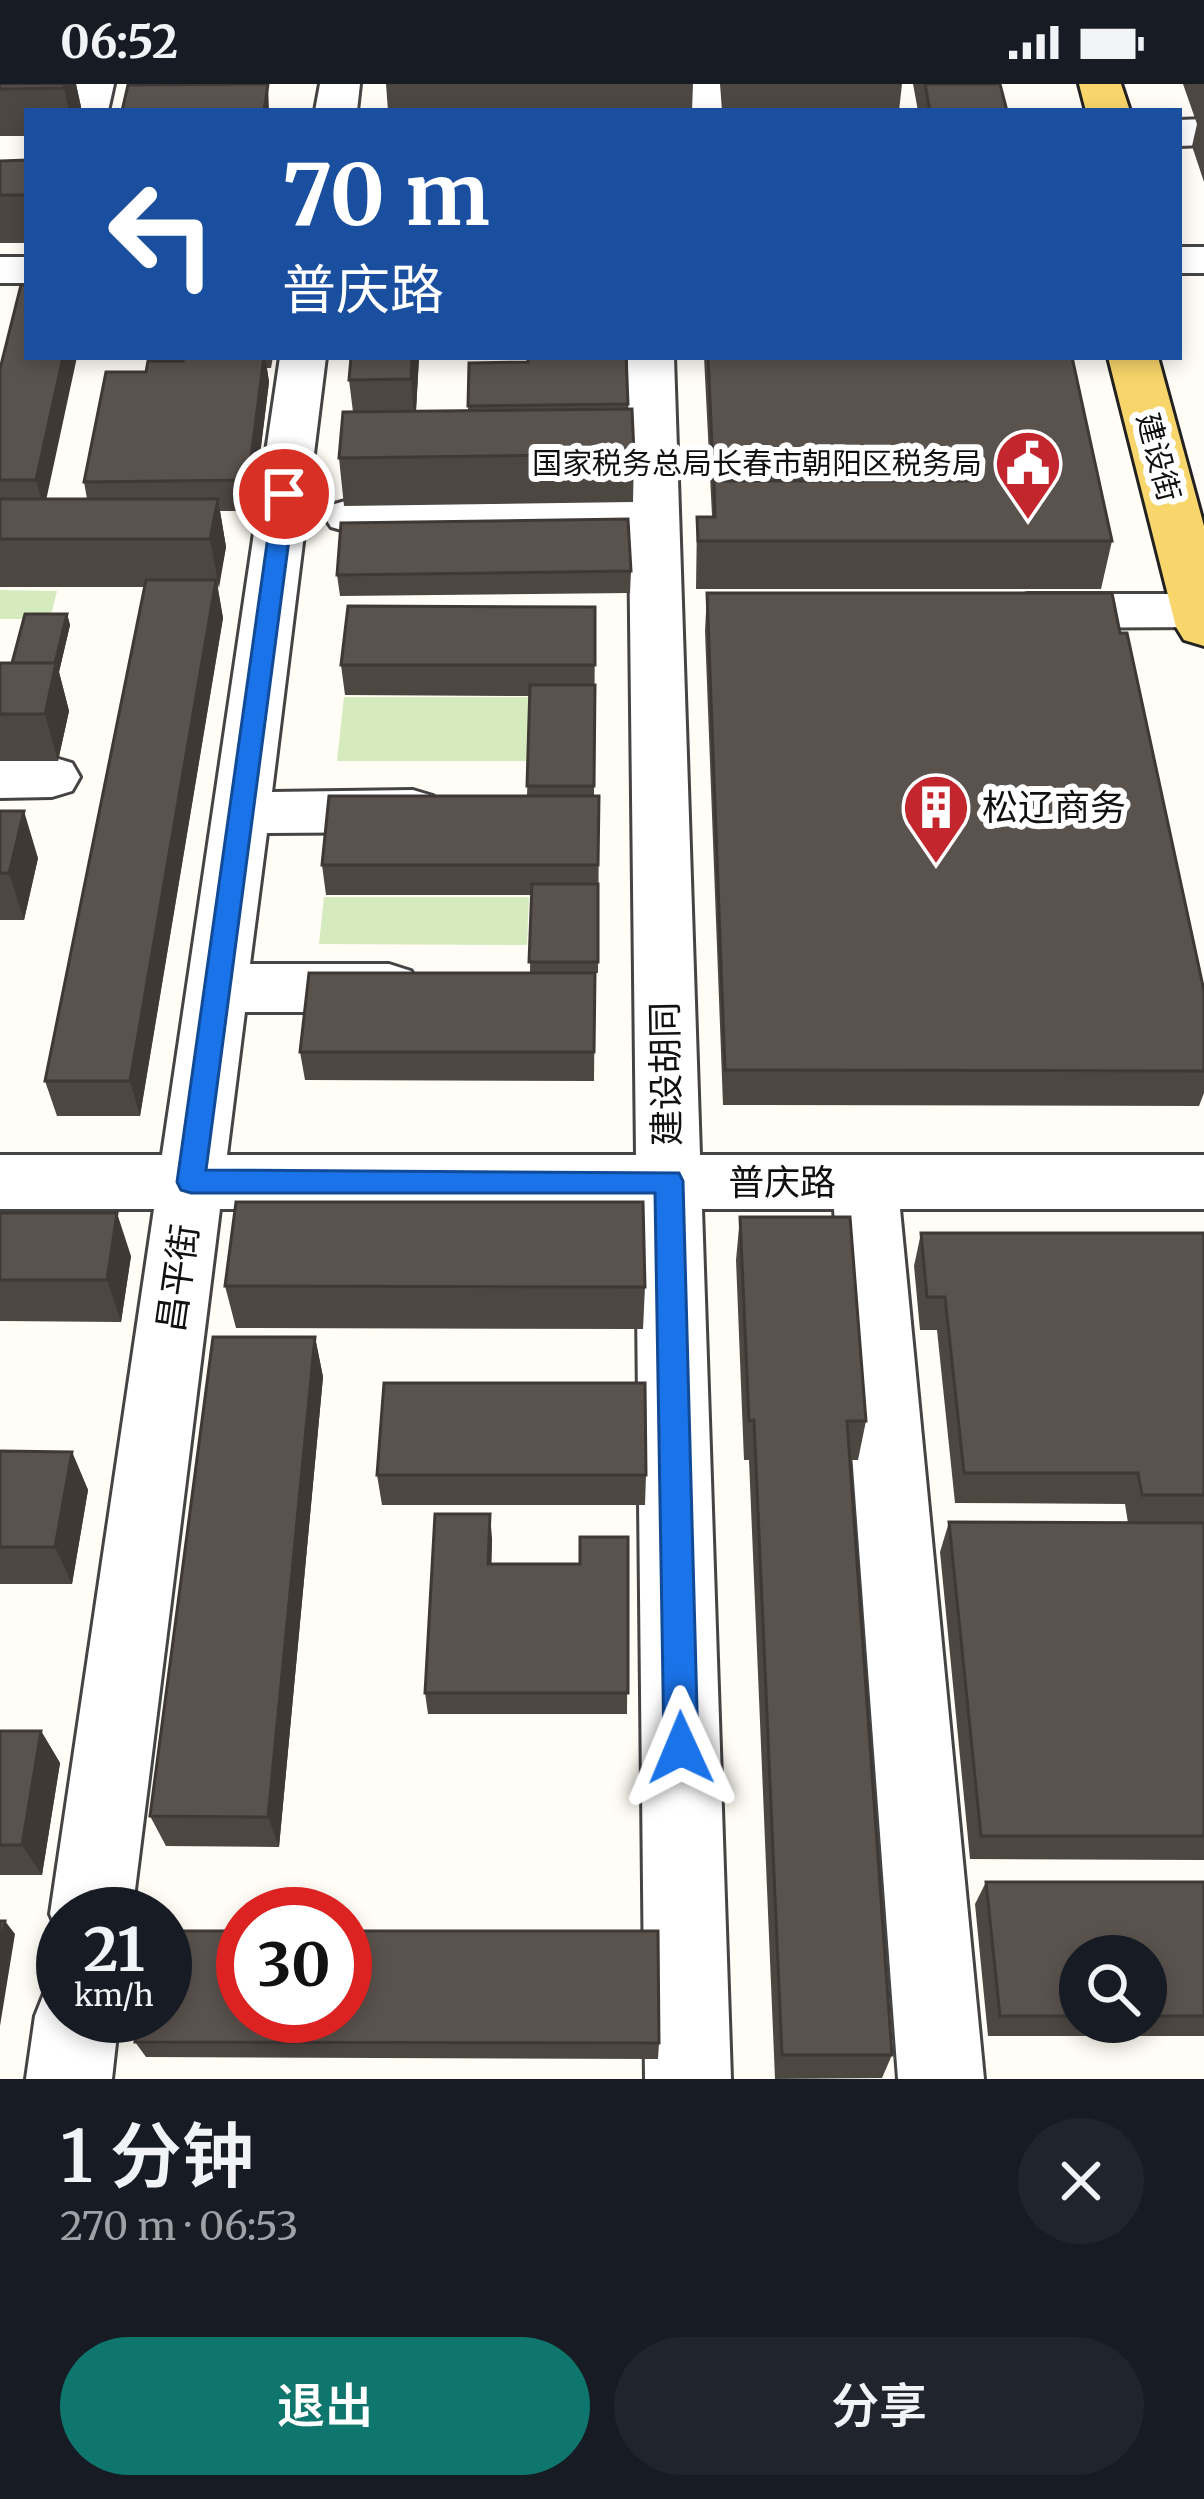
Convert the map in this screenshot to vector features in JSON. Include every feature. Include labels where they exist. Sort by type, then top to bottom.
[{"type":"main road","name":"建设街","points":[[1134,360],[1202,619]]},
{"type":"main road","name":"建设街","points":[[1178,360],[1204,452]]},
{"type":"street","name":"昌平街","points":[[95,1887],[303,360]]},
{"type":"street","name":"建设胡同","points":[[650,360],[629,441],[680,610],[669,1181],[688,2079]]},
{"type":"street","points":[[349,516],[654,512]]},
{"type":"street","points":[[987,610],[1202,619]]},
{"type":"street","points":[[241,813],[454,811]]},
{"type":"street","points":[[217,988],[453,988]]},
{"type":"street","name":"普庆路","points":[[0,1181],[1204,1182]]},
{"type":"street","points":[[865,1182],[941,2079]]},
{"type":"street","points":[[68,2079],[73,2043]]},
{"type":"green space","points":[[0,590],[57,591],[50,619],[0,619]]},
{"type":"green space","points":[[344,697],[529,697],[528,761],[337,761]]},
{"type":"green space","points":[[324,897],[529,897],[527,945],[319,944]]},
{"type":"building","points":[[0,84],[65,84],[64,88],[0,89]]},
{"type":"building","points":[[268,84],[264,108],[123,108],[128,85]]},
{"type":"building","points":[[925,84],[1000,84],[1006,108],[929,108]]},
{"type":"building","points":[[24,160],[24,195],[0,195],[0,161]]},
{"type":"building","points":[[24,285],[24,360],[62,360],[36,480],[0,480],[0,369]]},
{"type":"building","points":[[264,360],[248,480],[84,482],[106,372],[146,372],[148,361]]},
{"type":"building","points":[[351,360],[412,360],[411,379],[349,380]]},
{"type":"building","points":[[626,360],[628,404],[468,406],[469,363]]},
{"type":"building","points":[[708,360],[1073,360],[1112,541],[698,541],[697,517],[715,517],[714,481],[978,481],[976,467],[713,467]]},
{"type":"building","points":[[632,409],[634,454],[339,458],[343,412]]},
{"type":"building","points":[[0,499],[218,499],[210,539],[0,539]]},
{"type":"building","points":[[628,519],[631,571],[337,575],[341,523]]},
{"type":"building","points":[[146,580],[216,580],[130,1081],[45,1081]]},
{"type":"building","name":"松辽商务","points":[[707,593],[1112,593],[1120,633],[1127,633],[1204,991],[1204,1071],[725,1070]]},
{"type":"building","points":[[348,606],[595,607],[595,665],[341,665]]},
{"type":"building","points":[[25,614],[67,614],[55,663],[12,663]]},
{"type":"building","points":[[0,663],[56,663],[45,714],[0,714]]},
{"type":"building","points":[[530,685],[595,685],[594,786],[527,786]]},
{"type":"building","points":[[329,796],[599,796],[598,865],[322,865]]},
{"type":"building","points":[[0,811],[24,811],[9,873],[0,873]]},
{"type":"building","points":[[532,884],[598,884],[598,962],[529,962]]},
{"type":"building","points":[[309,973],[595,973],[594,1052],[300,1052]]},
{"type":"building","points":[[236,1202],[643,1202],[645,1287],[225,1286]]},
{"type":"building","points":[[0,1213],[117,1213],[107,1280],[0,1280]]},
{"type":"building","points":[[740,1217],[850,1217],[866,1421],[847,1421],[892,2055],[782,2055],[754,1420],[749,1421]]},
{"type":"building","points":[[921,1233],[1204,1233],[1204,1495],[1142,1495],[1138,1473],[964,1473],[945,1297],[927,1297]]},
{"type":"building","points":[[213,1337],[315,1337],[268,1817],[150,1816]]},
{"type":"building","points":[[384,1383],[645,1383],[646,1475],[377,1475]]},
{"type":"building","points":[[0,1451],[72,1452],[55,1547],[0,1547]]},
{"type":"building","points":[[435,1514],[490,1514],[488,1564],[580,1564],[580,1537],[628,1537],[628,1693],[425,1693]]},
{"type":"building","points":[[949,1522],[1204,1523],[1204,1836],[981,1836]]},
{"type":"building","points":[[0,1731],[41,1731],[22,1845],[0,1845]]},
{"type":"building","points":[[986,1882],[1204,1882],[1204,2016],[1167,2016],[1167,1935],[1059,1935],[1059,2016],[1000,2016]]},
{"type":"building","points":[[192,1931],[216,1931],[216,2042],[192,2042]]},
{"type":"building","points":[[372,1931],[658,1931],[659,2043],[372,2042]]},
{"type":"place","name":"国家税务总局长春市朝阳区税务局","points":[[1028,522]]},
{"type":"place","name":"松辽商务","points":[[936,866]]},
{"type":"route","points":[[284,494],[191,1182],[669,1181],[681,1748]]}]
